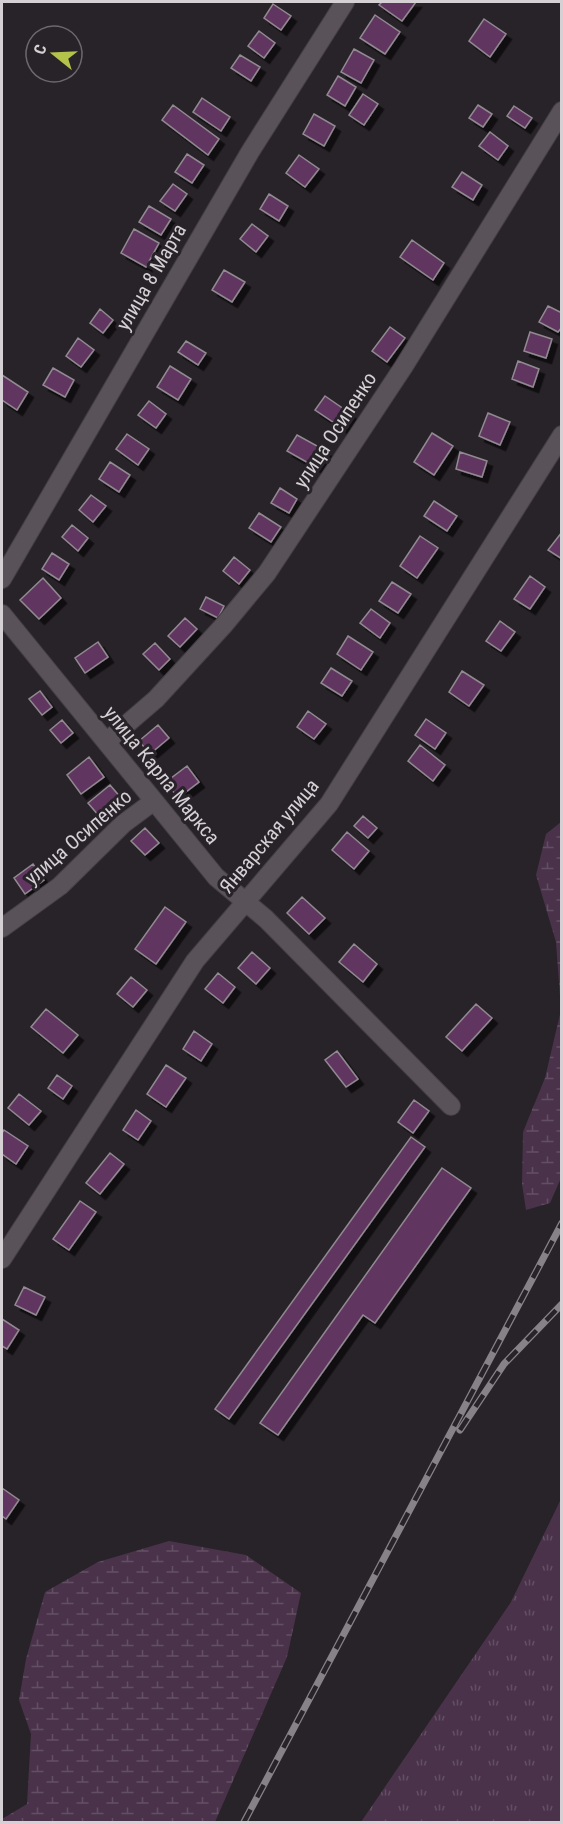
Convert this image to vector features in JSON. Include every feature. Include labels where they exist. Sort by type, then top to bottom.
[{"type":"street","name":"улица 8 Марта","points":[[2,579],[250,152],[345,2]]},
{"type":"street","name":"улица Осипенко","points":[[106,742],[156,699],[223,626],[267,573],[404,366],[561,111]]},
{"type":"street","name":"Январская улица","points":[[2,1259],[195,960],[329,804],[561,435]]},
{"type":"street","name":"улица Карла Маркса","points":[[2,614],[216,877],[274,928],[451,1106]]},
{"type":"street","name":"улица Осипенко","points":[[2,928],[60,886],[123,824],[154,801]]},
{"type":"green space","points":[[561,822],[561,1010],[556,942],[536,875],[546,834]]},
{"type":"green space","points":[[561,1010],[561,1178],[550,1203],[526,1210],[522,1184],[523,1132],[545,1078]]},
{"type":"green space","points":[[561,1499],[561,1822],[361,1822],[511,1602]]},
{"type":"green space","points":[[169,1541],[246,1555],[301,1593],[287,1657],[215,1822],[2,1822],[2,1819],[27,1804],[31,1734],[19,1700],[26,1659],[45,1592],[98,1562]]},
{"type":"building","points":[[382,2],[416,2],[402,21],[379,5]]},
{"type":"building","points":[[273,4],[291,16],[281,30],[264,18]]},
{"type":"building","points":[[375,15],[400,32],[385,54],[360,38]]},
{"type":"building","points":[[484,19],[506,34],[490,57],[469,41]]},
{"type":"building","points":[[259,31],[275,43],[264,58],[248,46]]},
{"type":"building","points":[[354,49],[374,60],[361,83],[341,72]]},
{"type":"building","points":[[240,55],[260,67],[251,81],[231,68]]},
{"type":"building","points":[[338,76],[356,87],[345,106],[327,95]]},
{"type":"building","points":[[363,94],[378,104],[364,125],[349,115]]},
{"type":"building","points":[[202,98],[230,117],[221,131],[193,112]]},
{"type":"building","points":[[173,105],[219,139],[208,155],[162,120]]},
{"type":"building","points":[[478,105],[492,114],[483,127],[469,118]]},
{"type":"building","points":[[514,106],[532,118],[525,128],[507,116]]},
{"type":"building","points":[[314,114],[335,126],[324,146],[303,134]]},
{"type":"building","points":[[490,132],[508,146],[498,160],[479,146]]},
{"type":"building","points":[[187,154],[204,165],[192,183],[175,172]]},
{"type":"building","points":[[299,155],[319,169],[305,187],[286,173]]},
{"type":"building","points":[[462,172],[482,185],[473,200],[452,187]]},
{"type":"building","points":[[173,184],[187,194],[175,211],[160,201]]},
{"type":"building","points":[[269,194],[288,206],[279,221],[260,209]]},
{"type":"building","points":[[149,206],[171,219],[161,235],[139,222]]},
{"type":"building","points":[[252,224],[268,236],[256,252],[240,239]]},
{"type":"building","points":[[134,229],[159,243],[146,267],[121,253]]},
{"type":"building","points":[[412,240],[444,263],[433,280],[400,257]]},
{"type":"building","points":[[224,270],[245,282],[232,302],[212,290]]},
{"type":"building","points":[[548,306],[562,313],[562,327],[558,332],[539,322]]},
{"type":"building","points":[[100,309],[113,320],[103,333],[90,323]]},
{"type":"building","points":[[390,327],[405,338],[387,362],[372,351]]},
{"type":"building","points":[[530,332],[552,339],[546,358],[524,351]]},
{"type":"building","points":[[78,338],[94,350],[81,367],[66,356]]},
{"type":"building","points":[[186,341],[206,353],[198,365],[178,352]]},
{"type":"building","points":[[518,361],[539,369],[533,387],[512,379]]},
{"type":"building","points":[[170,366],[191,379],[178,400],[157,387]]},
{"type":"building","points":[[53,368],[74,380],[65,397],[43,385]]},
{"type":"building","points":[[2,375],[28,392],[17,410],[2,400]]},
{"type":"building","points":[[325,396],[351,414],[342,428],[315,410]]},
{"type":"building","points":[[149,401],[166,414],[156,428],[138,415]]},
{"type":"building","points":[[488,413],[510,422],[500,445],[479,436]]},
{"type":"building","points":[[432,433],[453,446],[434,475],[414,462]]},
{"type":"building","points":[[127,434],[149,449],[138,465],[116,449]]},
{"type":"building","points":[[297,435],[328,452],[319,469],[287,451]]},
{"type":"building","points":[[460,452],[487,461],[482,477],[456,469]]},
{"type":"building","points":[[110,462],[130,475],[119,492],[99,479]]},
{"type":"building","points":[[280,488],[297,499],[289,513],[271,503]]},
{"type":"building","points":[[91,495],[106,506],[93,522],[79,510]]},
{"type":"building","points":[[434,501],[457,516],[447,531],[424,516]]},
{"type":"building","points":[[259,513],[281,527],[271,542],[249,528]]},
{"type":"building","points":[[72,525],[88,538],[78,551],[62,537]]},
{"type":"building","points":[[562,532],[562,559],[548,550]]},
{"type":"building","points":[[420,536],[438,548],[417,578],[400,566]]},
{"type":"building","points":[[52,553],[69,564],[59,580],[42,569]]},
{"type":"building","points":[[234,557],[250,570],[239,584],[223,571]]},
{"type":"building","points":[[530,576],[545,587],[530,609],[514,599]]},
{"type":"building","points":[[43,578],[61,598],[39,619],[20,600]]},
{"type":"building","points":[[392,582],[411,594],[398,613],[379,601]]},
{"type":"building","points":[[206,597],[224,606],[218,618],[200,609]]},
{"type":"building","points":[[371,609],[390,623],[380,638],[360,623]]},
{"type":"building","points":[[185,618],[197,629],[180,647],[168,636]]},
{"type":"building","points":[[500,621],[515,632],[501,651],[486,641]]},
{"type":"building","points":[[348,636],[373,652],[361,670],[337,654]]},
{"type":"building","points":[[98,642],[108,657],[85,673],[75,658]]},
{"type":"building","points":[[155,643],[170,659],[159,670],[143,654]]},
{"type":"building","points":[[331,668],[352,681],[342,696],[321,683]]},
{"type":"building","points":[[462,671],[484,685],[469,706],[449,692]]},
{"type":"building","points":[[40,691],[52,707],[42,715],[29,699]]},
{"type":"building","points":[[308,711],[326,724],[314,739],[297,727]]},
{"type":"building","points":[[426,719],[446,733],[435,749],[415,735]]},
{"type":"building","points":[[62,720],[73,733],[61,743],[50,730]]},
{"type":"building","points":[[158,725],[169,738],[150,754],[139,741]]},
{"type":"building","points":[[420,745],[445,765],[433,781],[408,761]]},
{"type":"building","points":[[89,757],[104,777],[81,794],[67,775]]},
{"type":"building","points":[[187,766],[199,782],[178,798],[166,782]]},
{"type":"building","points":[[110,785],[121,798],[99,816],[88,803]]},
{"type":"building","points":[[363,816],[377,828],[368,838],[354,826]]},
{"type":"building","points":[[145,828],[159,843],[145,855],[131,841]]},
{"type":"building","points":[[347,832],[369,851],[354,869],[332,850]]},
{"type":"building","points":[[33,864],[44,880],[25,894],[14,878]]},
{"type":"building","points":[[302,897],[325,918],[309,934],[287,913]]},
{"type":"building","points":[[165,907],[186,922],[156,964],[135,949]]},
{"type":"building","points":[[354,944],[377,964],[363,982],[339,962]]},
{"type":"building","points":[[252,952],[270,968],[256,984],[238,968]]},
{"type":"building","points":[[218,973],[235,987],[223,1003],[205,989]]},
{"type":"building","points":[[131,977],[147,990],[133,1007],[117,994]]},
{"type":"building","points":[[476,1004],[492,1018],[462,1051],[446,1037]]},
{"type":"building","points":[[46,1009],[78,1035],[63,1053],[31,1027]]},
{"type":"building","points":[[194,1031],[212,1044],[201,1061],[183,1049]]},
{"type":"building","points":[[337,1051],[358,1079],[346,1087],[325,1060]]},
{"type":"building","points":[[166,1065],[186,1078],[166,1107],[147,1094]]},
{"type":"building","points":[[57,1075],[72,1086],[63,1099],[48,1088]]},
{"type":"building","points":[[19,1094],[41,1111],[29,1125],[8,1108]]},
{"type":"building","points":[[414,1100],[429,1111],[413,1133],[398,1122]]},
{"type":"building","points":[[136,1110],[151,1121],[138,1140],[123,1130]]},
{"type":"building","points":[[4,1130],[28,1146],[16,1164],[2,1154]]},
{"type":"building","points":[[411,1137],[425,1147],[229,1419],[215,1409]]},
{"type":"building","points":[[110,1153],[124,1164],[100,1194],[86,1183]]},
{"type":"building","points":[[442,1168],[471,1188],[375,1323],[363,1315],[278,1435],[260,1423]]},
{"type":"building","points":[[80,1201],[96,1212],[69,1250],[53,1239]]},
{"type":"building","points":[[24,1287],[45,1297],[36,1315],[15,1305]]},
{"type":"building","points":[[2,1319],[19,1330],[7,1349],[2,1346]]},
{"type":"building","points":[[2,1488],[19,1500],[6,1519],[2,1516]]},
{"type":"railway","points":[[244,1822],[562,1223]]},
{"type":"railway","points":[[460,1430],[504,1364],[562,1304]]}]
